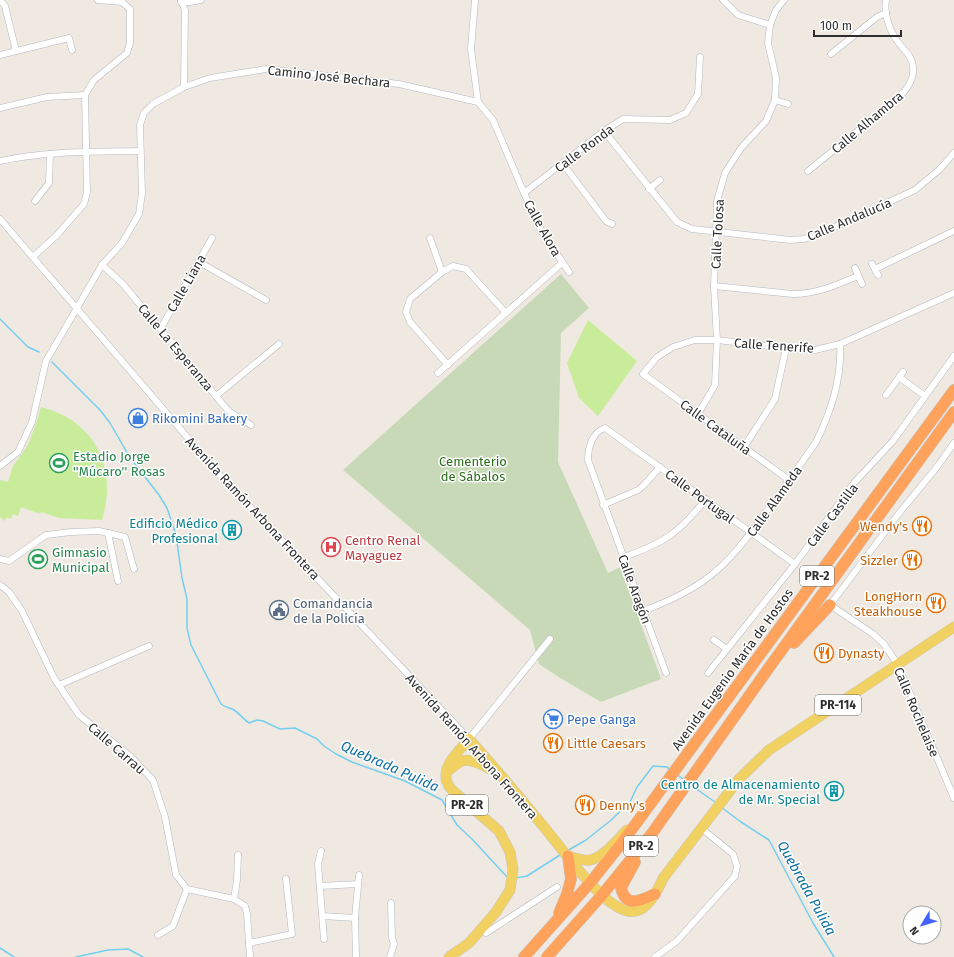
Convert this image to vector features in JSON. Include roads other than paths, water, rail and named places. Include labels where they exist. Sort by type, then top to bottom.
[{"type":"highway","name":"Avenida Eugenio María de Hostos","points":[[524,957],[590,883],[621,844],[954,390]]},
{"type":"highway","name":"PR-2","points":[[547,957],[602,895],[653,832],[768,669],[954,412]]},
{"type":"highway","points":[[768,669],[830,606]]},
{"type":"highway","points":[[653,832],[621,888],[623,895],[628,900],[639,902],[655,894]]},
{"type":"highway","points":[[554,924],[568,894],[571,879],[567,856]]},
{"type":"main road","name":"PR-114","points":[[590,883],[613,904],[626,911],[635,912],[645,906],[655,894],[664,877],[739,779],[769,750],[954,627]]},
{"type":"main road","points":[[447,772],[450,762],[469,738]]},
{"type":"main road","name":"Avenida Ramón Arbona Frontera","points":[[469,738],[590,883]]},
{"type":"main road","points":[[447,772],[465,760],[473,762],[501,775]]},
{"type":"main road","name":"PR-2R","points":[[447,772],[446,782],[452,790],[499,831],[510,852],[513,868],[510,890],[496,912],[469,943],[449,957]]},
{"type":"main road","points":[[567,856],[588,860],[594,859],[616,841],[646,809]]},
{"type":"street","points":[[0,0],[5,6],[16,51]]},
{"type":"street","points":[[33,257],[57,236],[84,204],[87,192],[85,95],[94,80],[127,53],[130,43],[130,9],[122,2],[98,0]]},
{"type":"street","points":[[184,86],[185,10],[182,1],[190,2],[201,0]]},
{"type":"street","points":[[475,0],[471,49],[478,102],[493,120],[524,193]]},
{"type":"street","points":[[723,0],[738,15],[770,25]]},
{"type":"street","name":"Calle Tolosa","points":[[698,414],[715,385],[717,340],[714,286],[717,201],[725,173],[741,148],[766,121],[775,100],[776,78],[768,43],[770,25],[776,10],[784,0]]},
{"type":"street","name":"Calle Alhambra","points":[[808,171],[898,98],[910,84],[913,76],[911,59],[894,36],[886,13],[886,0]]},
{"type":"street","points":[[831,54],[877,17],[886,13]]},
{"type":"street","points":[[0,55],[69,38],[72,50]]},
{"type":"street","name":"Calle Ronda","points":[[524,193],[604,131],[623,119],[670,120],[686,112],[698,94],[700,57]]},
{"type":"street","name":"Camino José Bechara","points":[[0,466],[18,452],[32,422],[45,362],[102,266],[122,243],[139,214],[142,193],[140,125],[144,113],[153,104],[184,86],[210,78],[266,69],[399,84],[478,102]]},
{"type":"street","points":[[0,108],[47,97],[85,95]]},
{"type":"street","points":[[775,100],[788,104]]},
{"type":"street","name":"Calle Andalucía","points":[[604,131],[677,222],[692,229],[790,240],[815,236],[915,190],[936,173],[954,153]]},
{"type":"street","points":[[0,161],[23,155],[140,151]]},
{"type":"street","points":[[36,201],[49,183],[50,154]]},
{"type":"street","points":[[563,164],[606,221],[612,224]]},
{"type":"street","points":[[649,189],[660,180]]},
{"type":"street","name":"Calle Alora","points":[[524,193],[542,232],[569,272]]},
{"type":"street","name":"Avenida Ramón Arbona Frontera","points":[[0,219],[218,472],[469,738]]},
{"type":"street","points":[[878,275],[873,266],[954,231]]},
{"type":"street","name":"Calle Liana","points":[[160,328],[212,238]]},
{"type":"street","points":[[430,238],[442,272]]},
{"type":"street","points":[[199,262],[266,300]]},
{"type":"street","points":[[438,373],[562,262]]},
{"type":"street","name":"Calle La Esperanza","points":[[102,266],[122,283],[230,412],[251,425]]},
{"type":"street","points":[[448,365],[410,322],[406,312],[410,299],[442,272],[453,266],[466,270],[506,313]]},
{"type":"street","points":[[855,268],[862,284]]},
{"type":"street","points":[[714,286],[804,294],[830,288],[858,276]]},
{"type":"street","name":"Calle Tenerife","points":[[643,374],[657,357],[673,347],[695,340],[717,340],[815,350],[840,344],[954,293]]},
{"type":"street","points":[[216,396],[280,344]]},
{"type":"street","name":"Calle Alameda","points":[[643,611],[672,600],[699,584],[721,568],[732,557],[790,480],[816,442],[828,416],[837,385],[841,359],[840,344]]},
{"type":"street","points":[[744,447],[775,399],[786,348]]},
{"type":"street","name":"Calle Castilla","points":[[708,673],[795,564],[854,484],[893,441],[954,356]]},
{"type":"street","name":"Calle Cataluña","points":[[643,374],[790,480]]},
{"type":"street","points":[[886,395],[901,375],[925,396]]},
{"type":"street","name":"Calle Portugal","points":[[604,428],[795,564]]},
{"type":"street","name":"Calle Aragón","points":[[604,428],[599,430],[590,444],[588,460],[603,505],[624,557],[666,673]]},
{"type":"street","points":[[830,606],[900,512],[937,467],[954,443]]},
{"type":"street","points":[[603,505],[638,490],[660,467]]},
{"type":"street","points":[[624,557],[652,546],[671,535],[690,519],[706,500]]},
{"type":"street","points":[[0,559],[9,561],[46,535],[99,531],[125,537],[134,569]]},
{"type":"street","points":[[108,533],[118,581]]},
{"type":"street","name":"Calle Carrau","points":[[0,585],[9,592],[22,610],[59,686],[79,715],[130,756],[153,780],[165,817],[176,876],[187,889]]},
{"type":"street","name":"Calle Rochelaise","points":[[830,606],[873,634],[884,644],[898,665],[954,798]]},
{"type":"street","points":[[469,738],[550,639]]},
{"type":"street","points":[[714,640],[727,649]]},
{"type":"street","points":[[59,686],[149,646]]},
{"type":"street","points":[[655,957],[677,941],[735,876],[737,866],[733,854],[701,828]]},
{"type":"street","points":[[321,851],[318,864],[324,939]]},
{"type":"street","points":[[234,899],[237,880],[238,855]]},
{"type":"street","points":[[356,957],[355,918],[359,875]]},
{"type":"street","points":[[249,944],[292,934],[286,879]]},
{"type":"street","points":[[320,886],[358,884]]},
{"type":"street","points":[[486,933],[557,887]]},
{"type":"street","points":[[158,935],[173,926],[187,889],[234,899],[245,906],[247,914],[250,957]]},
{"type":"street","points":[[390,957],[394,944],[392,938],[391,903]]},
{"type":"street","points":[[496,912],[504,922]]},
{"type":"street","points":[[323,916],[355,918]]},
{"type":"waterway","name":"Quebrada Pulida","points":[[0,319],[28,347],[39,352]]},
{"type":"waterway","name":"Quebrada Pulida","points":[[52,362],[100,410],[110,423],[129,456],[159,495],[167,508],[176,535],[182,578],[187,599],[187,628],[191,645],[221,704],[234,710],[249,723],[257,720],[263,721],[280,729],[295,728],[317,739],[336,754],[352,762],[405,781],[442,800],[457,825],[507,877]]},
{"type":"waterway","name":"Quebrada Pulida","points":[[567,851],[586,840],[610,821],[630,802],[637,787],[653,766],[667,767],[670,770]]},
{"type":"waterway","name":"Quebrada Pulida","points":[[678,775],[684,780]]},
{"type":"waterway","name":"Quebrada Pulida","points":[[692,786],[715,802]]},
{"type":"waterway","name":"Quebrada Pulida","points":[[721,807],[769,840],[813,923],[834,957]]},
{"type":"waterway","name":"Quebrada Pulida","points":[[516,878],[527,876],[560,855]]},
{"type":"waterway","points":[[0,948],[14,957]]},
{"type":"waterway","points":[[76,957],[108,950],[128,949],[143,957]]},
{"type":"place","name":"Rikomini Bakery","points":[[138,418]]},
{"type":"place","name":"Estadio Jorge ''Múcaro'' Rosas","points":[[59,463]]},
{"type":"place","name":"Wendy's","points":[[922,526]]},
{"type":"place","name":"Edificio Médico Profesional","points":[[232,530]]},
{"type":"place","name":"Centro Renal Mayaguez","points":[[331,547]]},
{"type":"place","name":"Gimnasio Municipal","points":[[38,559]]},
{"type":"place","name":"Sizzler","points":[[912,560]]},
{"type":"place","name":"LongHorn Steakhouse","points":[[936,603]]},
{"type":"place","name":"Comandancia de la Policía","points":[[279,610]]},
{"type":"place","name":"Dynasty","points":[[824,653]]},
{"type":"place","name":"Pepe Ganga","points":[[553,719]]},
{"type":"place","name":"Little Caesars","points":[[553,743]]},
{"type":"place","name":"Centro de Almacenamiento de Mr. Special","points":[[834,791]]},
{"type":"place","name":"Denny's","points":[[585,805]]},
{"type":"park label","name":"Cementerio de Sábalos","points":[[473,468]]}]
